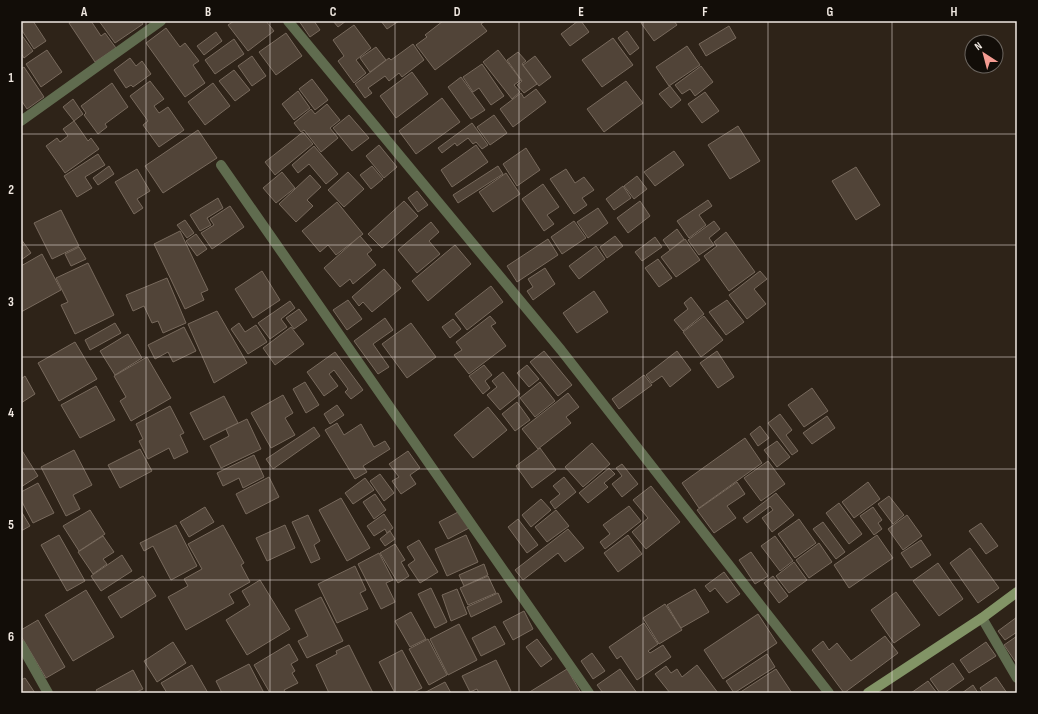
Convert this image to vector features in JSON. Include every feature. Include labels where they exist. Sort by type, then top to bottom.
[{"type":"street","points":[[21,121],[161,21]]},
{"type":"street","points":[[288,21],[561,350],[829,693]]},
{"type":"street","points":[[221,165],[589,693]]},
{"type":"street","points":[[868,693],[982,618],[1017,592]]},
{"type":"street","points":[[982,618],[1017,678]]},
{"type":"street","points":[[21,645],[48,693]]},
{"type":"building","points":[[26,21],[33,21],[46,41],[34,49],[21,29],[21,24]]},
{"type":"building","points":[[73,21],[91,21],[101,36],[105,33],[116,48],[95,62],[69,23]]},
{"type":"building","points":[[99,21],[141,21],[143,24],[115,43]]},
{"type":"building","points":[[234,21],[266,21],[274,31],[248,51],[228,25]]},
{"type":"building","points":[[299,21],[314,21],[320,30],[310,37]]},
{"type":"building","points":[[333,21],[346,21],[338,27]]},
{"type":"building","points":[[381,21],[399,21],[387,29]]},
{"type":"building","points":[[443,21],[485,21],[481,24],[487,31],[435,70],[416,45],[427,37],[425,35]]},
{"type":"building","points":[[578,21],[581,21],[589,32],[570,46],[561,34]]},
{"type":"building","points":[[644,21],[674,21],[677,25],[654,41],[641,23]]},
{"type":"building","points":[[354,25],[371,48],[356,60],[366,73],[354,83],[338,61],[344,56],[333,40]]},
{"type":"building","points":[[729,26],[736,38],[706,56],[699,44]]},
{"type":"building","points":[[166,28],[180,47],[185,43],[199,61],[193,65],[205,83],[185,97],[146,43]]},
{"type":"building","points":[[627,31],[639,48],[630,55],[618,38]]},
{"type":"building","points":[[216,32],[222,41],[204,55],[197,46]]},
{"type":"building","points":[[286,33],[302,56],[276,75],[259,52]]},
{"type":"building","points":[[21,34],[33,51],[24,58],[21,53]]},
{"type":"building","points":[[613,38],[633,65],[602,87],[582,60]]},
{"type":"building","points":[[234,39],[244,54],[215,74],[205,60]]},
{"type":"building","points":[[413,44],[424,60],[402,77],[399,73],[389,81],[385,76],[368,88],[372,93],[365,98],[355,84],[389,58],[391,60]]},
{"type":"building","points":[[687,46],[700,65],[669,86],[656,67]]},
{"type":"building","points":[[376,47],[386,60],[370,72],[360,58]]},
{"type":"building","points":[[47,50],[62,72],[41,87],[26,64]]},
{"type":"building","points":[[498,50],[521,80],[514,85],[520,92],[512,99],[483,62]]},
{"type":"building","points":[[518,52],[526,61],[522,64],[537,84],[524,93],[517,85],[522,81],[507,60]]},
{"type":"building","points":[[252,56],[266,76],[252,86],[238,66]]},
{"type":"building","points":[[535,56],[551,77],[539,86],[523,65]]},
{"type":"building","points":[[130,58],[136,66],[142,61],[151,74],[133,87],[131,85],[126,88],[114,70]]},
{"type":"building","points":[[482,64],[504,96],[491,105],[479,88],[473,92],[463,77]]},
{"type":"building","points":[[701,66],[713,82],[695,96],[690,89],[682,94],[675,85]]},
{"type":"building","points":[[24,67],[44,97],[27,109],[21,100],[21,69]]},
{"type":"building","points":[[234,70],[250,90],[235,101],[219,81]]},
{"type":"building","points":[[412,72],[428,94],[396,118],[380,96]]},
{"type":"building","points":[[461,77],[485,110],[471,119],[448,87]]},
{"type":"building","points":[[312,79],[328,100],[315,110],[299,89]]},
{"type":"building","points":[[150,81],[164,99],[154,106],[159,113],[168,107],[184,130],[159,147],[143,125],[148,121],[130,96]]},
{"type":"building","points":[[626,81],[643,103],[604,132],[587,109]]},
{"type":"building","points":[[112,83],[128,107],[105,124],[107,127],[98,134],[84,115],[86,113],[81,106]]},
{"type":"building","points":[[213,83],[230,106],[205,125],[188,102]]},
{"type":"building","points":[[670,86],[681,100],[671,108],[659,94]]},
{"type":"building","points":[[536,89],[546,102],[513,127],[500,109],[521,93],[524,98]]},
{"type":"building","points":[[298,91],[310,108],[294,120],[282,104]]},
{"type":"building","points":[[705,92],[719,111],[702,123],[688,104]]},
{"type":"building","points":[[442,98],[460,122],[416,154],[399,131]]},
{"type":"building","points":[[73,99],[83,114],[74,121],[63,107]]},
{"type":"building","points":[[327,104],[340,120],[330,128],[338,138],[321,152],[304,130],[301,132],[294,123],[311,109],[315,114]]},
{"type":"building","points":[[349,115],[369,138],[352,151],[333,128]]},
{"type":"building","points":[[494,115],[507,133],[490,145],[477,127]]},
{"type":"building","points":[[74,121],[88,141],[91,138],[99,149],[65,173],[46,146],[57,138],[60,142],[68,136],[63,129]]},
{"type":"building","points":[[472,123],[488,145],[482,149],[476,142],[473,144],[468,138],[457,146],[455,143],[442,153],[438,148]]},
{"type":"building","points":[[738,126],[760,161],[730,179],[708,145]]},
{"type":"building","points":[[198,130],[217,158],[163,193],[145,166]]},
{"type":"building","points":[[303,132],[313,144],[275,175],[265,162]]},
{"type":"building","points":[[379,145],[397,167],[384,178],[366,156]]},
{"type":"building","points":[[476,145],[488,162],[452,187],[441,170]]},
{"type":"building","points":[[314,146],[338,174],[326,184],[309,164],[298,173],[292,165]]},
{"type":"building","points":[[526,148],[540,170],[517,186],[503,164]]},
{"type":"building","points":[[674,151],[684,165],[655,186],[644,172]]},
{"type":"building","points":[[98,154],[105,165],[85,177],[92,188],[77,197],[64,176]]},
{"type":"building","points":[[109,166],[114,174],[98,185],[93,178]]},
{"type":"building","points":[[372,166],[383,179],[371,189],[360,175]]},
{"type":"building","points":[[498,166],[503,174],[458,203],[453,195]]},
{"type":"building","points":[[856,167],[880,205],[856,220],[832,181]]},
{"type":"building","points":[[137,169],[150,191],[137,199],[143,208],[134,214],[115,182]]},
{"type":"building","points":[[566,169],[575,183],[584,177],[594,190],[582,198],[587,205],[574,214],[550,179]]},
{"type":"building","points":[[282,172],[295,188],[276,203],[263,188]]},
{"type":"building","points":[[348,172],[364,189],[344,207],[328,190]]},
{"type":"building","points":[[506,173],[520,194],[493,212],[479,192]]},
{"type":"building","points":[[310,175],[321,187],[307,200],[313,206],[296,222],[279,204]]},
{"type":"building","points":[[637,176],[647,189],[634,199],[624,186]]},
{"type":"building","points":[[543,184],[559,207],[547,215],[554,224],[544,231],[522,199]]},
{"type":"building","points":[[623,186],[631,198],[614,210],[606,199]]},
{"type":"building","points":[[417,191],[428,205],[418,212],[408,198]]},
{"type":"building","points":[[218,198],[223,208],[207,218],[211,225],[200,231],[190,215]]},
{"type":"building","points":[[708,200],[712,206],[699,215],[706,225],[689,238],[677,221]]},
{"type":"building","points":[[404,201],[418,216],[382,248],[368,234]]},
{"type":"building","points":[[640,201],[650,216],[628,233],[617,218]]},
{"type":"building","points":[[337,202],[363,234],[336,255],[328,245],[320,252],[302,231]]},
{"type":"building","points":[[230,206],[244,227],[212,249],[201,233],[214,225],[210,219]]},
{"type":"building","points":[[598,208],[608,223],[588,238],[577,222]]},
{"type":"building","points":[[61,210],[79,246],[52,259],[34,223]]},
{"type":"building","points":[[185,220],[194,233],[187,238],[177,225]]},
{"type":"building","points":[[574,221],[586,238],[562,254],[551,237]]},
{"type":"building","points":[[714,221],[720,229],[709,238],[714,245],[699,255],[688,240]]},
{"type":"building","points":[[431,222],[439,232],[429,241],[440,254],[417,273],[398,250]]},
{"type":"building","points":[[677,229],[684,239],[670,250],[663,240]]},
{"type":"building","points":[[180,231],[208,290],[201,293],[204,300],[185,309],[154,244]]},
{"type":"building","points":[[726,232],[755,272],[729,291],[704,256],[717,246],[714,242]]},
{"type":"building","points":[[196,234],[207,249],[197,256],[186,241]]},
{"type":"building","points":[[360,236],[372,250],[367,254],[376,265],[353,284],[350,279],[340,287],[324,268]]},
{"type":"building","points":[[615,236],[623,246],[607,258],[600,247]]},
{"type":"building","points":[[655,237],[662,247],[642,261],[635,252]]},
{"type":"building","points":[[21,239],[31,253],[21,260]]},
{"type":"building","points":[[548,239],[558,255],[517,282],[507,266]]},
{"type":"building","points":[[685,239],[700,260],[676,277],[661,257]]},
{"type":"building","points":[[455,245],[471,264],[428,301],[412,281]]},
{"type":"building","points":[[596,246],[605,259],[579,279],[569,266]]},
{"type":"building","points":[[79,247],[86,259],[71,266],[65,254]]},
{"type":"building","points":[[42,254],[61,290],[21,312],[21,266]]},
{"type":"building","points":[[658,259],[672,278],[659,287],[645,268]]},
{"type":"building","points":[[88,263],[114,315],[75,334],[61,305],[68,302],[56,278]]},
{"type":"building","points":[[545,268],[555,284],[533,300],[527,291],[533,287],[528,279]]},
{"type":"building","points":[[384,269],[401,288],[372,312],[363,302],[359,306],[352,297]]},
{"type":"building","points":[[262,271],[280,300],[253,318],[235,289]]},
{"type":"building","points":[[760,271],[767,279],[754,289],[766,304],[747,319],[729,295]]},
{"type":"building","points":[[167,278],[186,323],[163,333],[158,321],[152,323],[144,306],[133,311],[126,295]]},
{"type":"building","points":[[491,286],[503,302],[467,330],[455,314]]},
{"type":"building","points":[[594,291],[608,312],[577,333],[563,313]]},
{"type":"building","points":[[691,297],[704,314],[683,331],[674,320],[688,309],[684,303]]},
{"type":"building","points":[[348,300],[362,319],[347,330],[333,310]]},
{"type":"building","points":[[727,300],[744,322],[726,335],[709,312]]},
{"type":"building","points":[[290,301],[295,308],[281,319],[287,327],[270,339],[258,323]]},
{"type":"building","points":[[299,309],[307,320],[294,329],[286,318]]},
{"type":"building","points":[[217,311],[247,363],[214,383],[188,324]]},
{"type":"building","points":[[490,316],[496,323],[491,326],[506,346],[469,374],[454,355],[462,350],[456,342]]},
{"type":"building","points":[[704,316],[723,340],[701,357],[683,332]]},
{"type":"building","points":[[385,318],[393,330],[373,344],[389,367],[378,374],[354,341]]},
{"type":"building","points":[[453,319],[461,329],[450,338],[442,327]]},
{"type":"building","points":[[115,323],[121,333],[90,350],[85,340]]},
{"type":"building","points":[[239,323],[245,332],[256,325],[267,342],[248,354],[231,329]]},
{"type":"building","points":[[411,323],[436,357],[407,378],[382,344]]},
{"type":"building","points":[[184,327],[196,351],[173,362],[168,352],[155,359],[148,345]]},
{"type":"building","points":[[291,327],[304,344],[275,365],[263,348]]},
{"type":"building","points":[[128,334],[142,358],[115,375],[100,351]]},
{"type":"building","points":[[75,342],[97,379],[59,401],[38,363]]},
{"type":"building","points":[[544,351],[572,385],[558,396],[530,362]]},
{"type":"building","points":[[677,351],[691,370],[670,387],[662,376],[652,383],[646,375]]},
{"type":"building","points":[[717,351],[734,377],[718,388],[700,363]]},
{"type":"building","points":[[335,352],[363,390],[351,399],[345,392],[348,389],[334,370],[329,374],[338,386],[324,396],[307,372]]},
{"type":"building","points":[[147,357],[171,398],[131,421],[120,401],[126,397],[114,376]]},
{"type":"building","points":[[484,365],[492,375],[485,381],[490,388],[483,394],[469,376]]},
{"type":"building","points":[[527,365],[539,379],[529,387],[517,373]]},
{"type":"building","points":[[503,372],[520,394],[500,410],[487,395],[497,387],[492,381]]},
{"type":"building","points":[[644,375],[652,385],[619,409],[612,399]]},
{"type":"building","points":[[25,376],[35,394],[21,403],[21,379]]},
{"type":"building","points":[[305,382],[319,405],[306,413],[293,389]]},
{"type":"building","points":[[540,382],[555,401],[535,417],[520,398]]},
{"type":"building","points":[[96,386],[115,420],[80,438],[61,405]]},
{"type":"building","points":[[812,388],[828,411],[804,427],[788,405]]},
{"type":"building","points":[[568,393],[579,407],[566,417],[571,423],[538,449],[522,429]]},
{"type":"building","points":[[283,395],[293,413],[285,418],[295,435],[271,448],[251,413]]},
{"type":"building","points":[[224,396],[238,423],[204,440],[190,413]]},
{"type":"building","points":[[517,402],[530,420],[515,431],[502,414]]},
{"type":"building","points":[[337,405],[344,415],[330,424],[324,414]]},
{"type":"building","points":[[170,406],[184,433],[180,435],[188,452],[174,459],[169,448],[148,459],[139,441],[143,439],[136,424]]},
{"type":"building","points":[[488,407],[507,430],[473,458],[454,435]]},
{"type":"building","points":[[780,414],[792,430],[786,435],[798,451],[792,455],[768,423]]},
{"type":"building","points":[[827,416],[835,428],[812,444],[803,433]]},
{"type":"building","points":[[247,419],[261,449],[221,468],[210,446],[229,436],[226,429]]},
{"type":"building","points":[[337,423],[344,435],[361,424],[374,447],[385,441],[390,449],[363,466],[367,472],[355,479],[325,430]]},
{"type":"building","points":[[760,426],[769,438],[758,446],[750,434]]},
{"type":"building","points":[[314,427],[320,436],[273,469],[266,459]]},
{"type":"building","points":[[745,438],[762,463],[699,508],[682,483]]},
{"type":"building","points":[[777,441],[790,457],[777,467],[764,450]]},
{"type":"building","points":[[592,443],[610,464],[583,487],[565,467]]},
{"type":"building","points":[[540,448],[556,470],[532,488],[516,466]]},
{"type":"building","points":[[21,449],[38,476],[21,487]]},
{"type":"building","points":[[140,449],[152,471],[120,488],[108,465]]},
{"type":"building","points":[[74,450],[92,485],[73,495],[80,509],[66,516],[41,467]]},
{"type":"building","points":[[408,451],[420,468],[410,475],[416,484],[401,494],[392,481],[399,477],[389,464]]},
{"type":"building","points":[[254,455],[264,477],[243,488],[239,478],[223,486],[217,473]]},
{"type":"building","points":[[768,461],[785,484],[761,501],[744,478]]},
{"type":"building","points":[[622,464],[638,484],[622,497],[612,484],[622,476],[616,468]]},
{"type":"building","points":[[609,468],[615,474],[604,483],[608,487],[588,503],[579,493]]},
{"type":"building","points":[[380,474],[394,493],[384,501],[370,481]]},
{"type":"building","points":[[269,477],[279,497],[246,514],[236,494]]},
{"type":"building","points":[[564,477],[576,492],[555,509],[550,502],[560,494],[553,486]]},
{"type":"building","points":[[365,478],[374,490],[353,504],[345,493]]},
{"type":"building","points":[[737,482],[745,494],[727,506],[736,518],[714,533],[697,510]]},
{"type":"building","points":[[868,482],[880,499],[854,518],[842,502]]},
{"type":"building","points":[[38,483],[54,513],[33,523],[21,500],[21,492]]},
{"type":"building","points":[[651,486],[680,522],[646,549],[632,532],[648,518],[633,500]]},
{"type":"building","points":[[776,493],[794,515],[772,532],[762,518],[773,510],[770,506],[747,523],[743,518]]},
{"type":"building","points":[[375,494],[386,510],[374,519],[363,502]]},
{"type":"building","points":[[889,496],[904,515],[893,524],[878,504]]},
{"type":"building","points":[[341,498],[370,548],[347,561],[319,510]]},
{"type":"building","points":[[541,499],[551,510],[531,527],[522,515]]},
{"type":"building","points":[[839,503],[862,534],[849,544],[826,513]]},
{"type":"building","points":[[629,506],[641,521],[605,549],[600,542],[610,534],[603,525]]},
{"type":"building","points":[[205,507],[214,522],[189,537],[180,522]]},
{"type":"building","points":[[873,507],[882,520],[878,523],[882,529],[874,535],[860,516]]},
{"type":"building","points":[[90,510],[105,534],[79,551],[63,526]]},
{"type":"building","points":[[556,510],[569,526],[547,542],[535,527]]},
{"type":"building","points":[[21,511],[30,526],[21,531]]},
{"type":"building","points":[[460,511],[469,528],[448,539],[439,522]]},
{"type":"building","points":[[384,514],[393,528],[387,533],[385,529],[374,536],[367,526]]},
{"type":"building","points":[[308,515],[320,541],[314,545],[320,559],[311,563],[292,522]]},
{"type":"building","points":[[907,515],[922,536],[903,550],[888,529]]},
{"type":"building","points":[[518,519],[538,545],[527,553],[508,527]]},
{"type":"building","points":[[799,519],[816,543],[795,558],[778,534]]},
{"type":"building","points":[[823,522],[845,552],[836,559],[813,529]]},
{"type":"building","points":[[981,523],[998,546],[986,554],[969,531]]},
{"type":"building","points":[[176,525],[197,566],[171,580],[153,546],[144,551],[140,543]]},
{"type":"building","points":[[223,525],[244,563],[241,565],[250,582],[229,594],[234,603],[186,630],[168,597],[188,586],[184,579],[202,569],[188,544]]},
{"type":"building","points":[[285,525],[295,548],[267,561],[256,538]]},
{"type":"building","points":[[568,529],[584,548],[565,562],[558,553],[523,580],[515,570]]},
{"type":"building","points":[[390,531],[395,539],[385,546],[380,539]]},
{"type":"building","points":[[59,535],[85,581],[67,591],[41,545]]},
{"type":"building","points":[[466,535],[478,562],[447,576],[435,549]]},
{"type":"building","points":[[628,535],[642,554],[618,572],[604,553]]},
{"type":"building","points":[[877,535],[893,558],[849,588],[834,565]]},
{"type":"building","points":[[103,536],[114,552],[103,559],[107,564],[93,574],[78,552]]},
{"type":"building","points":[[775,536],[793,561],[780,571],[761,546]]},
{"type":"building","points":[[419,540],[438,572],[420,583],[408,565],[415,560],[407,547]]},
{"type":"building","points":[[921,540],[931,555],[911,568],[901,553]]},
{"type":"building","points":[[819,543],[832,562],[809,578],[796,560]]},
{"type":"building","points":[[395,544],[405,560],[401,562],[409,576],[398,583],[380,553]]},
{"type":"building","points":[[970,548],[999,588],[978,603],[950,563]]},
{"type":"building","points":[[751,552],[768,576],[755,584],[739,560]]},
{"type":"building","points":[[379,553],[393,580],[386,583],[395,602],[381,609],[358,564]]},
{"type":"building","points":[[122,555],[132,571],[101,591],[91,576]]},
{"type":"building","points":[[794,562],[807,580],[789,593],[776,576]]},
{"type":"building","points":[[938,563],[963,599],[939,616],[913,581]]},
{"type":"building","points":[[484,564],[488,575],[464,586],[459,575]]},
{"type":"building","points":[[355,566],[366,590],[360,593],[368,609],[337,623],[318,584]]},
{"type":"building","points":[[724,572],[740,594],[727,603],[715,588],[710,592],[705,586]]},
{"type":"building","points":[[143,576],[156,596],[121,618],[108,597]]},
{"type":"building","points":[[488,576],[496,593],[468,605],[460,588]]},
{"type":"building","points":[[773,576],[788,596],[779,603],[764,583]]},
{"type":"building","points":[[260,580],[290,629],[247,655],[226,620],[250,605],[242,591]]},
{"type":"building","points":[[431,588],[447,622],[435,628],[418,594]]},
{"type":"building","points":[[457,589],[467,614],[451,621],[442,595]]},
{"type":"building","points":[[695,589],[709,612],[681,628],[667,605]]},
{"type":"building","points":[[86,590],[114,637],[73,661],[45,615]]},
{"type":"building","points":[[896,592],[920,625],[894,643],[871,610]]},
{"type":"building","points":[[498,593],[502,602],[471,617],[467,607]]},
{"type":"building","points":[[321,597],[343,641],[307,658],[298,641],[308,636],[295,610]]},
{"type":"building","points":[[665,604],[682,630],[659,644],[643,618]]},
{"type":"building","points":[[524,611],[533,629],[513,640],[503,622]]},
{"type":"building","points":[[411,612],[426,639],[410,647],[395,621]]},
{"type":"building","points":[[758,614],[777,643],[723,679],[704,650]]},
{"type":"building","points":[[1017,617],[1017,632],[1005,640],[998,631]]},
{"type":"building","points":[[38,620],[65,667],[46,678],[21,636],[21,630]]},
{"type":"building","points":[[644,623],[658,644],[648,651],[650,653],[663,645],[671,657],[637,680],[621,656],[617,659],[609,647]]},
{"type":"building","points":[[459,624],[477,660],[448,675],[430,639]]},
{"type":"building","points":[[495,626],[505,644],[481,656],[472,638]]},
{"type":"building","points":[[885,636],[898,653],[844,693],[812,650],[823,641],[829,650],[837,643],[851,661]]},
{"type":"building","points":[[1017,636],[1017,664],[1004,645]]},
{"type":"building","points":[[428,639],[447,675],[429,685],[409,649]]},
{"type":"building","points":[[537,639],[552,659],[541,667],[526,647]]},
{"type":"building","points":[[173,642],[186,663],[157,682],[144,661]]},
{"type":"building","points":[[986,642],[996,656],[969,673],[960,660]]},
{"type":"building","points":[[289,644],[298,660],[291,664],[295,671],[292,673],[298,683],[284,690],[286,693],[270,693],[254,665]]},
{"type":"building","points":[[349,645],[373,693],[329,693],[316,665],[337,654],[336,651]]},
{"type":"building","points":[[402,650],[422,688],[412,693],[395,693],[379,662]]},
{"type":"building","points":[[592,653],[605,671],[593,679],[581,661]]},
{"type":"building","points":[[767,654],[775,667],[734,693],[726,681]]},
{"type":"building","points":[[496,660],[511,691],[507,693],[479,693],[477,689],[470,692],[462,676]]},
{"type":"building","points":[[953,663],[964,679],[944,693],[940,693],[930,679]]},
{"type":"building","points":[[249,664],[264,693],[222,693],[216,681]]},
{"type":"building","points":[[192,665],[208,693],[167,693],[161,683]]},
{"type":"building","points":[[697,665],[718,693],[670,693],[655,674],[666,666],[671,673],[677,669],[682,677]]},
{"type":"building","points":[[567,669],[581,693],[528,693]]},
{"type":"building","points":[[620,669],[637,693],[603,693],[597,685]]},
{"type":"building","points":[[776,669],[792,693],[739,693]]},
{"type":"building","points":[[133,670],[143,689],[135,693],[98,693],[96,690]]},
{"type":"building","points":[[996,677],[1007,693],[983,693],[980,688]]},
{"type":"building","points":[[25,678],[35,693],[21,693],[21,680]]},
{"type":"building","points":[[928,681],[937,693],[911,693]]},
{"type":"building","points":[[445,682],[451,693],[424,693]]},
{"type":"building","points":[[973,685],[978,693],[962,693]]}]
